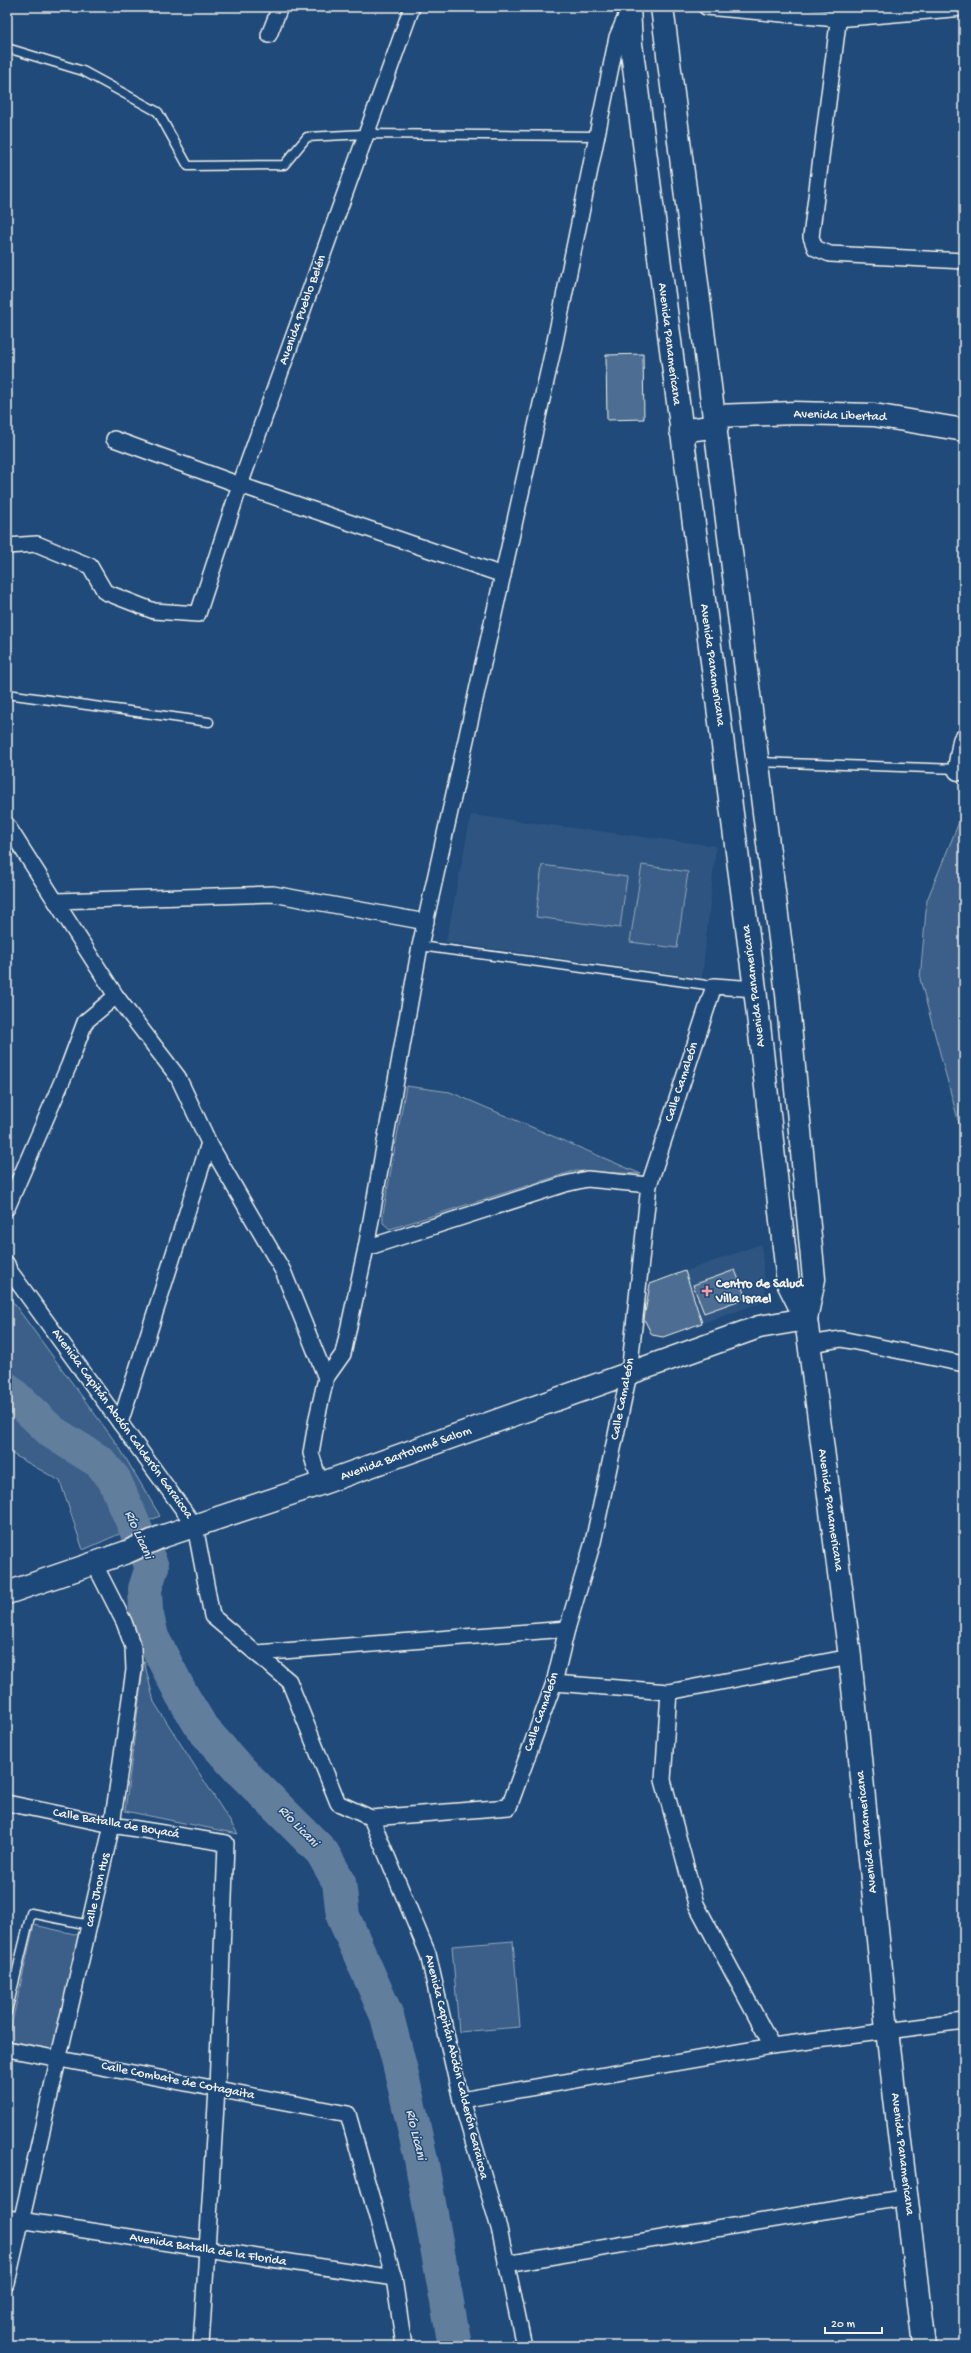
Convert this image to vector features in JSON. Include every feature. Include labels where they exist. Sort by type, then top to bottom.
[{"type":"main road","name":"Avenida Panamericana","points":[[631,7],[631,44],[755,989],[788,1283],[806,1319],[850,1657],[887,2030],[908,2197],[924,2346]]},
{"type":"main road","name":"Avenida Panamericana","points":[[662,7],[716,421],[757,762],[787,994],[814,1279],[806,1319]]},
{"type":"main road","name":"Avenida Libertad","points":[[681,431],[716,421],[794,413],[874,415],[964,430]]},
{"type":"main road","points":[[962,767],[964,741]]},
{"type":"main road","name":"Avenida Bartolomé Salom","points":[[7,1593],[127,1552],[161,1537],[320,1484],[760,1327],[806,1319]]},
{"type":"street","points":[[269,35],[280,7]]},
{"type":"street","name":"Avenida Pueblo Belén","points":[[7,546],[37,544],[90,566],[105,592],[154,611],[198,614],[240,485],[365,134],[412,7]]},
{"type":"street","points":[[320,1484],[311,1454],[326,1378],[343,1354],[366,1248],[420,946],[503,575],[598,136],[617,37],[631,7]]},
{"type":"street","points":[[706,7],[838,13],[964,8]]},
{"type":"street","points":[[838,13],[811,237],[815,248],[830,254],[964,261]]},
{"type":"street","points":[[114,439],[240,485],[503,575]]},
{"type":"street","points":[[7,825],[116,996],[178,1078],[209,1143],[284,1270],[326,1378]]},
{"type":"street","points":[[56,901],[273,894],[426,922]]},
{"type":"street","points":[[714,986],[755,989]]},
{"type":"street","name":"Calle Camaleón","points":[[509,1807],[554,1683],[567,1629],[593,1542],[629,1374],[650,1186],[714,986]]},
{"type":"street","points":[[7,1208],[69,1065],[85,1022],[116,996]]},
{"type":"street","points":[[120,1423],[209,1143]]},
{"type":"street","points":[[366,1248],[565,1184],[587,1180],[650,1186]]},
{"type":"street","name":"Avenida Capitán Abdón Calderón Garaicoa","points":[[7,1264],[9,1270],[195,1526],[212,1616],[289,1682],[338,1803],[371,1818],[509,1807]]},
{"type":"street","points":[[810,1344],[841,1339],[964,1364]]},
{"type":"street","name":"calle Jhon Hus","points":[[7,2284],[14,2219],[59,2058],[112,1825],[134,1670],[133,1648],[124,1622],[94,1563]]},
{"type":"street","points":[[257,1653],[567,1629]]},
{"type":"street","points":[[554,1683],[668,1692],[850,1657]]},
{"type":"street","points":[[668,1692],[663,1780],[696,1904],[772,2046]]},
{"type":"street","name":"Calle Batalla de Boyacá","points":[[7,1803],[112,1825],[226,1843],[217,2089]]},
{"type":"street","name":"Avenida Capitán Abdón Calderón Garaicoa","points":[[371,1818],[428,1954],[461,2100],[499,2228],[524,2346]]},
{"type":"street","points":[[461,2100],[772,2046],[964,2021]]},
{"type":"street","name":"Calle Combate de Cotagaita","points":[[7,2049],[348,2114],[394,2278]]},
{"type":"street","points":[[201,2346],[217,2089]]},
{"type":"street","points":[[506,2264],[908,2197]]},
{"type":"street","name":"Avenida Batalla de la Florida","points":[[14,2219],[394,2278]]},
{"type":"street","points":[[394,2278],[404,2346]]},
{"type":"lane","points":[[7,48],[83,71],[158,112],[188,166],[284,165],[307,137],[365,134],[598,136]]},
{"type":"lane","points":[[7,694],[209,722]]},
{"type":"lane","points":[[757,762],[962,767]]},
{"type":"lane","points":[[420,946],[714,986]]},
{"type":"lane","points":[[7,2012],[31,1913],[90,1925]]},
{"type":"shaded area","points":[[964,810],[964,1142],[920,979],[927,900]]},
{"type":"shaded area","points":[[471,815],[716,846],[702,978],[446,942]]},
{"type":"shaded area","points":[[542,865],[627,877],[620,928],[536,917]]},
{"type":"shaded area","points":[[642,865],[688,872],[677,948],[630,942]]},
{"type":"shaded area","points":[[406,1086],[450,1092],[641,1174],[574,1171],[390,1229],[383,1223],[383,1214]]},
{"type":"shaded area","name":"Centro de Salud Villa Israel","points":[[761,1244],[766,1297],[760,1303],[663,1337],[652,1335],[644,1319],[650,1284]]},
{"type":"shaded area","points":[[7,1294],[119,1447],[160,1516],[83,1550],[60,1481],[7,1451]]},
{"type":"shaded area","points":[[144,1661],[154,1702],[238,1834],[125,1811]]},
{"type":"shaded area","points":[[34,1925],[79,1935],[53,2050],[8,2040]]},
{"type":"shaded area","points":[[513,1941],[520,2027],[459,2032],[452,1946]]},
{"type":"building","points":[[643,354],[644,419],[607,420],[606,355]]},
{"type":"building","points":[[735,1270],[746,1298],[704,1313],[693,1285]]},
{"type":"building","points":[[685,1271],[702,1323],[663,1337],[652,1335],[644,1319],[650,1284]]},
{"type":"waterway","name":"Río Licani","points":[[7,1389],[52,1432],[100,1462],[114,1479],[152,1567],[145,1589],[146,1611],[152,1637],[182,1695],[202,1728],[236,1766],[322,1852],[339,1882],[343,1916],[387,2016],[400,2067],[421,2159],[455,2346]]},
{"type":"place","name":"Centro de Salud Villa Israel","points":[[707,1291]]}]
